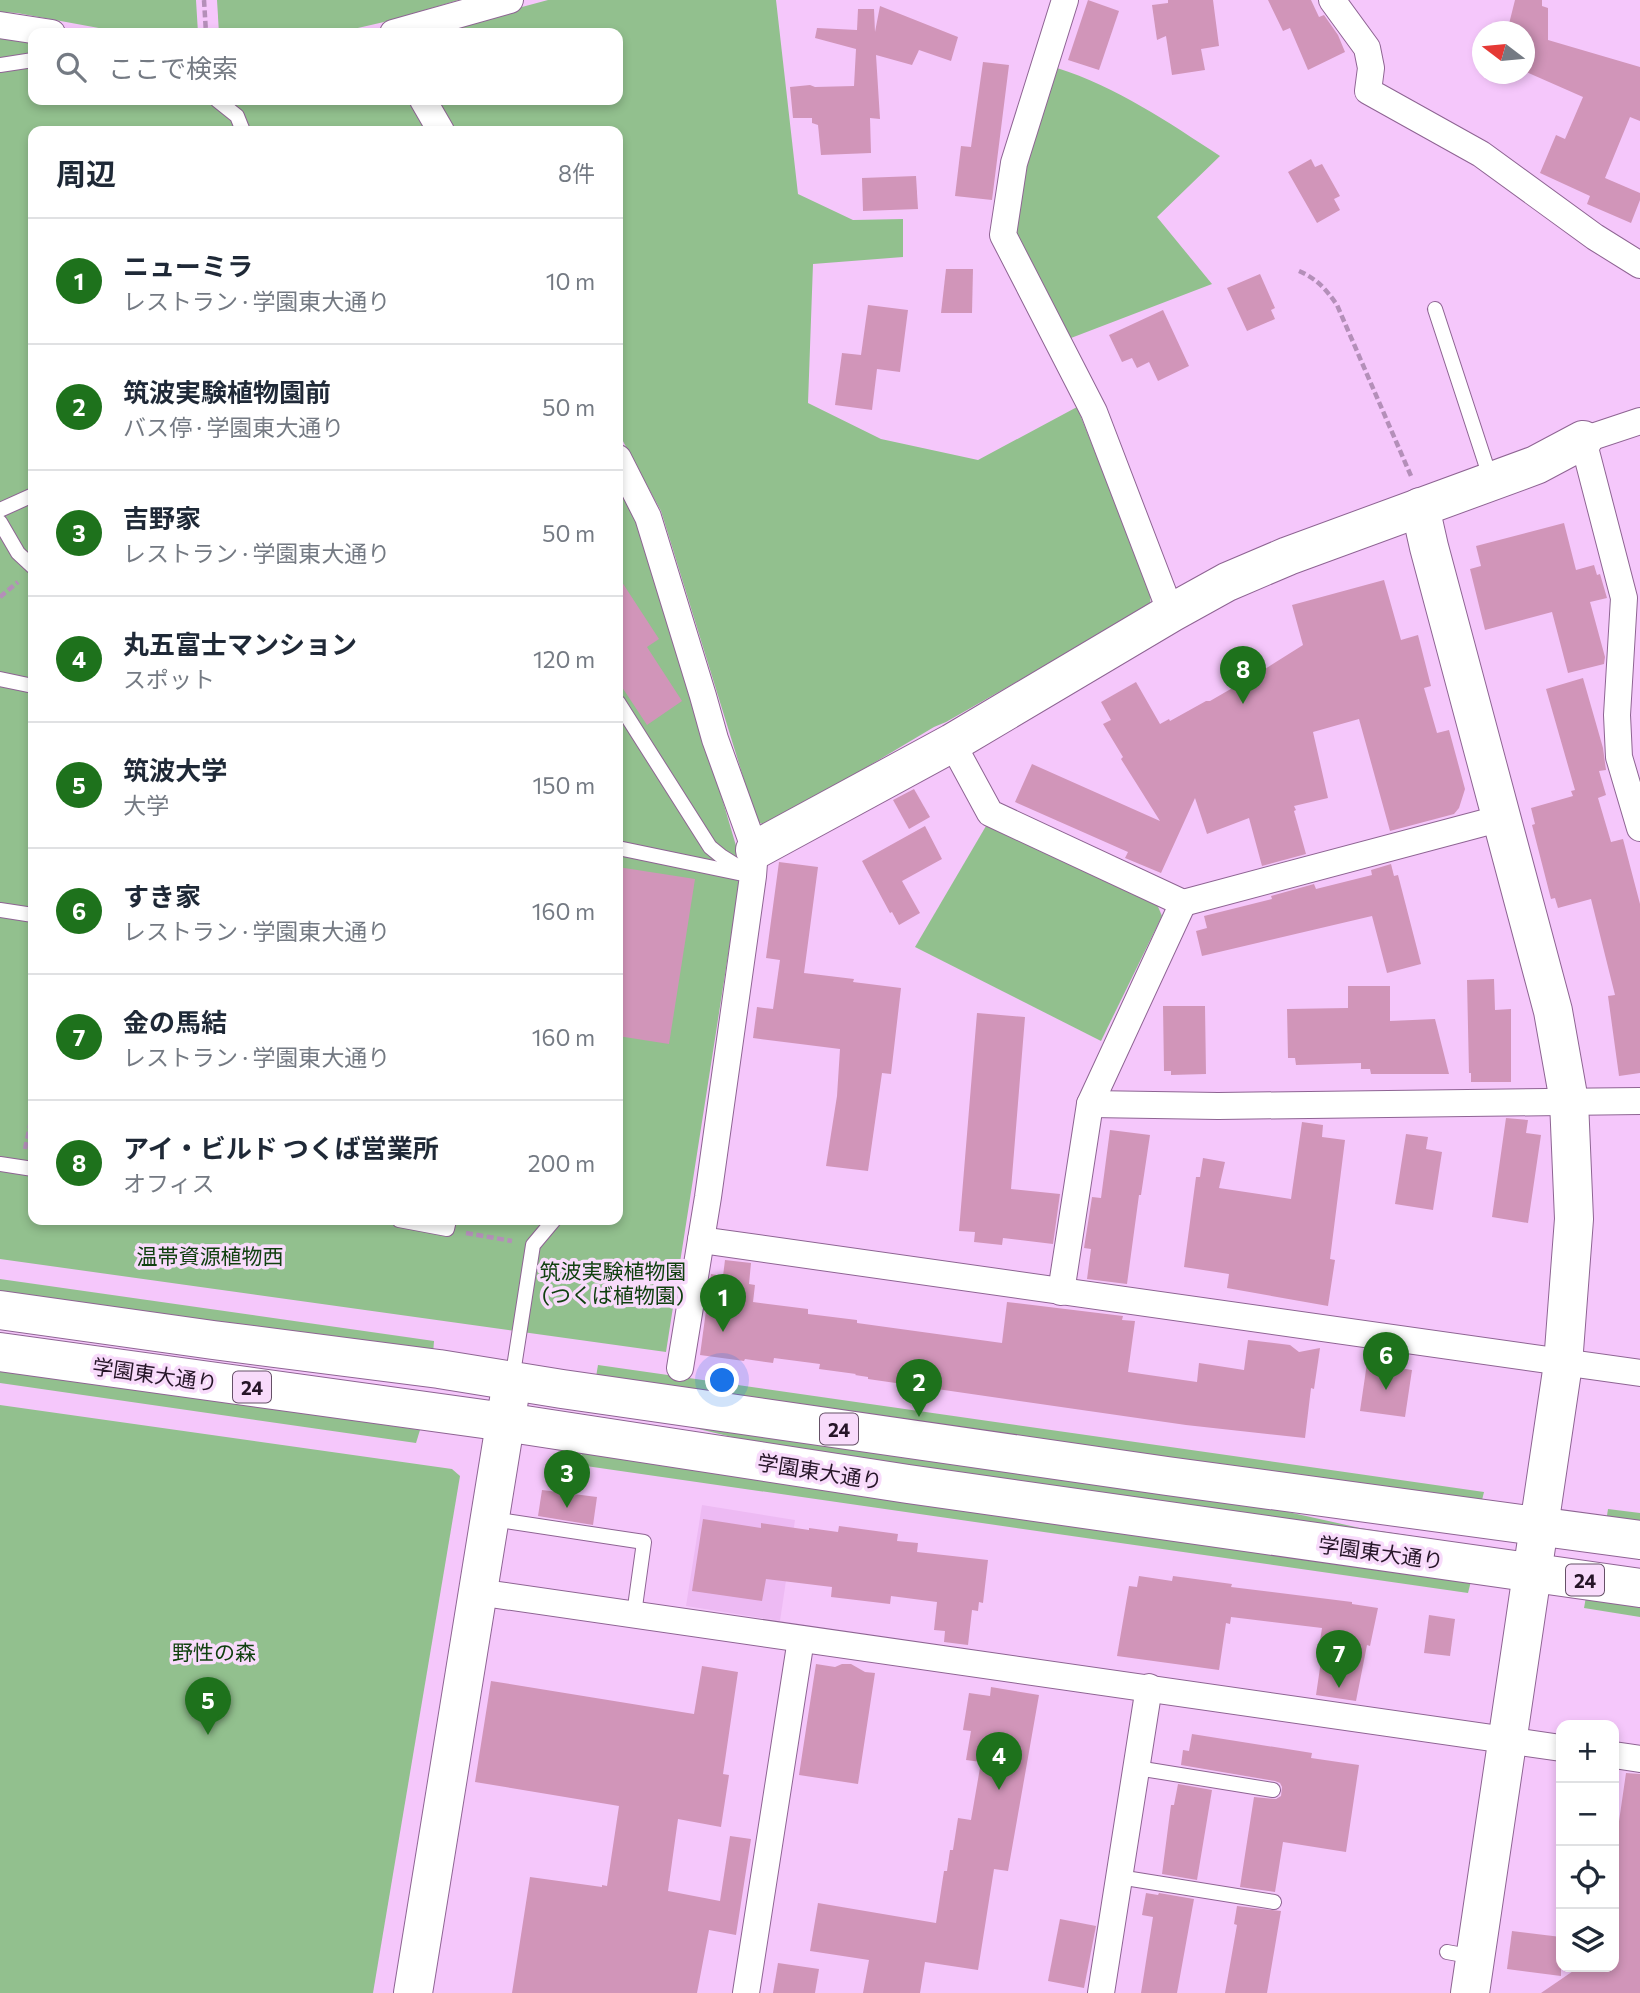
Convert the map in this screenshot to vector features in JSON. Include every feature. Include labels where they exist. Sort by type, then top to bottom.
[{"type":"main road","points":[[754,863],[1227,582],[1288,555],[1536,465],[1583,440]]},
{"type":"main road","points":[[1420,507],[1553,1011],[1569,1101],[1574,1219],[1563,1364],[1506,1740],[1464,1968]]},
{"type":"main road","name":"学園東大通り","points":[[0,1310],[439,1369],[1153,1474],[1640,1540]]},
{"type":"main road","name":"学園東大通り","points":[[0,1352],[505,1422],[908,1484],[1640,1588]]},
{"type":"main road","points":[[413,1993],[512,1381]]},
{"type":"street","points":[[411,28],[510,0]]},
{"type":"street","points":[[1065,0],[1014,163],[1003,234],[1094,412],[1171,613]]},
{"type":"street","points":[[1332,0],[1367,48],[1371,68],[1368,91],[1480,154],[1595,237],[1640,265]]},
{"type":"street","points":[[0,25],[28,29]]},
{"type":"street","points":[[426,105],[438,126]]},
{"type":"street","points":[[1640,421],[1583,440],[1625,598],[1617,715],[1619,757],[1640,828]]},
{"type":"street","points":[[623,468],[648,517],[754,863],[701,1240],[680,1368]]},
{"type":"street","points":[[953,743],[990,813],[1183,902],[1502,818]]},
{"type":"street","points":[[1061,1292],[1090,1104],[1183,902]]},
{"type":"street","points":[[1090,1104],[1218,1107],[1640,1101]]},
{"type":"street","points":[[701,1240],[1640,1373]]},
{"type":"street","points":[[477,1592],[1556,1747]]},
{"type":"street","points":[[746,1993],[801,1639]]},
{"type":"street","points":[[1101,1993],[1149,1687]]},
{"type":"street","points":[[1619,1756],[1640,1759]]},
{"type":"lane","points":[[0,65],[28,61]]},
{"type":"lane","points":[[223,105],[237,117],[242,126]]},
{"type":"lane","points":[[1435,309],[1491,481]]},
{"type":"lane","points":[[0,510],[28,497]]},
{"type":"lane","points":[[0,522],[18,553],[28,562]]},
{"type":"lane","points":[[0,679],[28,685]]},
{"type":"lane","points":[[623,710],[710,847],[721,856],[754,863]]},
{"type":"lane","points":[[623,849],[754,863]]},
{"type":"lane","points":[[0,910],[28,914]]},
{"type":"lane","points":[[0,1164],[27,1168]]},
{"type":"lane","points":[[512,1381],[533,1245],[550,1225]]},
{"type":"lane","points":[[489,1519],[644,1542],[634,1614]]},
{"type":"lane","points":[[1137,1768],[1273,1790]]},
{"type":"lane","points":[[1119,1877],[1274,1902]]},
{"type":"path","points":[[204,0],[206,28]]},
{"type":"path","points":[[1299,271],[1324,286],[1338,304],[1410,475],[1420,507]]},
{"type":"path","points":[[452,1225],[533,1245]]},
{"type":"shaded area","points":[[702,1505],[795,1520],[780,1621],[686,1606]]},
{"type":"green space","points":[[0,0],[196,0],[198,28],[99,28],[0,12]]},
{"type":"green space","points":[[217,0],[459,0],[358,28],[219,28]]},
{"type":"green space","points":[[548,0],[776,0],[798,194],[853,220],[903,219],[903,257],[813,264],[808,403],[881,439],[978,460],[1077,407],[1151,592],[1150,606],[934,727],[768,826],[757,822],[661,511],[623,441],[623,126],[452,126],[441,105],[623,105],[623,28],[444,28]]},
{"type":"green space","name":"筑波実験植物園 (つくば植物園)","points":[[0,35],[28,39],[28,105],[415,105],[426,126],[28,126],[28,1225],[623,1225],[623,494],[639,524],[742,866],[666,1352],[0,1259]]},
{"type":"green space","points":[[1057,68],[1121,95],[1220,156],[1157,217],[1212,284],[1071,338],[1011,233],[1021,158]]},
{"type":"green space","points":[[986,826],[1156,902],[1162,916],[1101,1041],[915,947]]},
{"type":"green space","points":[[0,1279],[434,1341],[433,1354],[0,1291]]},
{"type":"green space","points":[[598,1365],[1484,1492],[1481,1504],[596,1377]]},
{"type":"green space","points":[[0,1369],[420,1430],[416,1443],[0,1383]]},
{"type":"green space","name":"野性の森","points":[[0,1405],[452,1469],[460,1476],[373,1993],[0,1993]]},
{"type":"green space","points":[[678,1424],[1256,1505],[1360,1528],[1472,1545],[1471,1549],[786,1450]]},
{"type":"green space","points":[[582,1453],[1471,1581],[1468,1593],[579,1465]]},
{"type":"green space","points":[[1608,1509],[1640,1513],[1640,1527],[1606,1522]]},
{"type":"green space","points":[[1586,1597],[1640,1604],[1640,1617],[1584,1608]]},
{"type":"building","points":[[1088,0],[1119,11],[1099,70],[1068,60]]},
{"type":"building","points":[[1168,0],[1213,0],[1219,46],[1201,49],[1205,70],[1172,75],[1166,36],[1157,40],[1152,5],[1168,3]]},
{"type":"building","points":[[1268,0],[1311,0],[1319,17],[1324,15],[1338,35],[1345,52],[1308,70],[1290,28],[1283,31]]},
{"type":"building","points":[[1515,0],[1542,0],[1542,6],[1548,8],[1548,40],[1640,67],[1640,121],[1630,117],[1605,178],[1640,193],[1631,223],[1587,204],[1590,196],[1540,173],[1556,135],[1565,139],[1583,97],[1535,76],[1535,21],[1510,21]]},
{"type":"building","points":[[880,6],[958,37],[951,61],[919,50],[912,65],[876,55],[880,119],[870,118],[871,153],[821,155],[818,125],[812,123],[812,118],[793,118],[790,87],[854,86],[856,49],[815,38],[817,28],[857,30],[858,9],[874,9],[875,32]]},
{"type":"building","points":[[983,62],[1009,65],[992,200],[955,196],[961,146],[971,147]]},
{"type":"building","points":[[1311,159],[1315,167],[1322,164],[1340,196],[1334,199],[1340,210],[1317,223],[1288,172]]},
{"type":"building","points":[[916,176],[918,209],[863,211],[862,178]]},
{"type":"building","points":[[946,269],[973,269],[972,313],[941,313]]},
{"type":"building","points":[[1260,274],[1275,308],[1271,310],[1275,319],[1247,331],[1227,288]]},
{"type":"building","points":[[868,305],[908,310],[900,372],[877,369],[872,410],[835,405],[842,353],[861,355]]},
{"type":"building","points":[[1163,310],[1189,366],[1158,381],[1149,362],[1137,368],[1132,358],[1122,362],[1109,335]]},
{"type":"building","points":[[1564,523],[1576,570],[1594,565],[1597,575],[1600,574],[1607,598],[1590,602],[1605,657],[1604,664],[1568,673],[1552,612],[1485,630],[1470,569],[1481,566],[1476,546]]},
{"type":"building","points":[[1384,580],[1401,640],[1418,635],[1431,686],[1424,688],[1437,733],[1449,730],[1465,789],[1459,808],[1454,814],[1390,831],[1359,719],[1313,732],[1328,798],[1294,806],[1306,854],[1262,866],[1249,818],[1207,834],[1195,798],[1161,873],[1125,858],[1128,852],[1015,802],[1032,764],[1160,821],[1121,759],[1123,757],[1103,724],[1111,720],[1101,702],[1136,682],[1160,724],[1169,719],[1170,721],[1210,701],[1236,686],[1239,680],[1265,669],[1303,645],[1292,605]]},
{"type":"building","points":[[623,584],[659,639],[647,647],[682,701],[647,725],[623,689]]},
{"type":"building","points":[[1583,678],[1603,748],[1606,770],[1599,771],[1606,795],[1598,798],[1611,842],[1623,839],[1640,904],[1640,1073],[1619,1076],[1608,996],[1615,995],[1591,899],[1558,908],[1555,898],[1551,899],[1532,825],[1535,824],[1531,808],[1573,796],[1571,791],[1575,790],[1546,689]]},
{"type":"building","points":[[914,789],[930,817],[909,829],[893,800]]},
{"type":"building","points":[[925,826],[942,859],[902,881],[920,913],[899,925],[862,861]]},
{"type":"building","points":[[779,862],[818,867],[804,973],[901,988],[891,1074],[882,1073],[868,1171],[826,1166],[837,1096],[840,1049],[753,1038],[757,1007],[773,1009],[780,960],[766,958]]},
{"type":"building","points":[[1391,864],[1394,876],[1398,875],[1421,964],[1387,973],[1372,916],[1202,956],[1196,931],[1207,928],[1204,916],[1272,899],[1271,896],[1314,884],[1316,889],[1372,875],[1371,870]]},
{"type":"building","points":[[623,868],[695,879],[669,1044],[623,1037]]},
{"type":"building","points":[[1494,979],[1495,1010],[1511,1009],[1511,1082],[1471,1082],[1467,980]]},
{"type":"building","points":[[1348,986],[1390,986],[1390,1021],[1435,1019],[1449,1074],[1371,1074],[1370,1069],[1361,1069],[1361,1063],[1296,1065],[1295,1058],[1288,1058],[1287,1009],[1348,1008]]},
{"type":"building","points":[[1163,1006],[1205,1006],[1206,1074],[1171,1075],[1171,1071],[1164,1071]]},
{"type":"building","points":[[977,1013],[1025,1017],[1011,1189],[1060,1194],[1053,1244],[1003,1238],[1002,1245],[974,1242],[975,1232],[959,1231]]},
{"type":"building","points":[[1506,1118],[1528,1120],[1526,1133],[1541,1135],[1528,1223],[1492,1217]]},
{"type":"building","points":[[1302,1122],[1323,1125],[1322,1137],[1345,1140],[1330,1259],[1335,1260],[1328,1306],[1227,1288],[1229,1274],[1184,1267],[1196,1177],[1200,1177],[1203,1158],[1225,1162],[1219,1188],[1291,1199]]},
{"type":"building","points":[[1110,1130],[1150,1135],[1127,1284],[1087,1279],[1091,1249],[1084,1248],[1092,1197],[1101,1198]]},
{"type":"building","points":[[1406,1134],[1428,1137],[1426,1149],[1442,1152],[1433,1210],[1395,1204]]},
{"type":"building","points":[[725,1260],[751,1263],[749,1284],[755,1285],[753,1302],[808,1309],[808,1314],[857,1320],[857,1323],[1002,1343],[1007,1302],[1123,1316],[1122,1320],[1135,1321],[1128,1372],[1197,1382],[1199,1363],[1244,1370],[1248,1340],[1290,1345],[1299,1352],[1320,1348],[1314,1389],[1311,1388],[1305,1438],[1186,1425],[868,1379],[856,1374],[819,1369],[820,1364],[774,1358],[773,1363],[744,1361],[700,1355],[711,1274],[723,1276]]},
{"type":"building","points":[[1367,1363],[1412,1370],[1405,1417],[1360,1411]]},
{"type":"building","points":[[542,1490],[597,1497],[593,1525],[538,1516]]},
{"type":"building","points":[[703,1519],[761,1528],[761,1523],[838,1532],[839,1526],[898,1534],[897,1541],[918,1543],[917,1552],[988,1560],[983,1603],[979,1602],[978,1611],[972,1610],[968,1645],[944,1642],[945,1631],[934,1630],[937,1602],[891,1596],[890,1604],[831,1597],[832,1587],[766,1579],[762,1601],[692,1591]]},
{"type":"building","points":[[1139,1576],[1172,1581],[1173,1576],[1378,1608],[1370,1646],[1367,1645],[1356,1701],[1316,1695],[1321,1661],[1317,1660],[1322,1628],[1231,1617],[1230,1624],[1226,1623],[1219,1670],[1117,1656],[1129,1586],[1137,1587]]},
{"type":"building","points":[[1429,1615],[1455,1619],[1450,1656],[1424,1653]]},
{"type":"building","points":[[816,1664],[835,1667],[851,1664],[865,1672],[875,1673],[858,1784],[799,1775]]},
{"type":"building","points":[[702,1666],[738,1672],[723,1774],[729,1775],[721,1827],[678,1819],[668,1891],[720,1901],[730,1836],[751,1839],[736,1935],[709,1930],[697,1993],[512,1993],[530,1877],[607,1886],[619,1806],[475,1782],[491,1681],[694,1714]]},
{"type":"building","points":[[991,1687],[1039,1695],[1008,1871],[994,1869],[978,1970],[925,1962],[920,1993],[863,1993],[869,1960],[810,1951],[818,1903],[936,1923],[944,1871],[947,1871],[950,1850],[953,1850],[958,1818],[971,1820],[981,1762],[966,1760],[971,1731],[963,1730],[969,1693],[990,1696]]},
{"type":"building","points":[[1192,1734],[1312,1753],[1311,1758],[1359,1765],[1346,1852],[1283,1842],[1275,1892],[1240,1887],[1254,1797],[1276,1799],[1281,1796],[1282,1787],[1275,1781],[1181,1765],[1183,1750],[1189,1751]]},
{"type":"building","points":[[1626,1773],[1640,1774],[1640,1993],[1541,1993],[1572,1972],[1619,1972],[1619,1821]]},
{"type":"building","points":[[1178,1784],[1212,1790],[1197,1880],[1162,1874],[1171,1805],[1174,1805]]},
{"type":"building","points":[[1146,1893],[1194,1899],[1177,1993],[1141,1993],[1153,1917],[1142,1915]]},
{"type":"building","points":[[1237,1906],[1281,1911],[1267,1993],[1225,1993],[1237,1925],[1234,1924]]},
{"type":"building","points":[[1060,1919],[1096,1926],[1084,1988],[1048,1981]]},
{"type":"building","points":[[1512,1931],[1556,1936],[1556,1972],[1561,1972],[1561,1976],[1507,1969]]},
{"type":"building","points":[[778,1963],[819,1969],[815,1993],[773,1993]]},
{"type":"place","name":"アイ・ビルド つくば営業所","points":[[1243,704]]},
{"type":"place","name":"ニューミラ","points":[[723,1332]]},
{"type":"place","name":"すき家","points":[[1386,1390]]},
{"type":"place","name":"筑波実験植物園前","points":[[919,1417]]},
{"type":"place","name":"吉野家","points":[[567,1508]]},
{"type":"place","name":"金の馬結","points":[[1339,1688]]},
{"type":"place","name":"筑波大学","points":[[208,1735]]},
{"type":"place","name":"丸五富士マンション","points":[[999,1790]]},
{"type":"park label","name":"温帯資源植物西","points":[[210,1255]]}]
